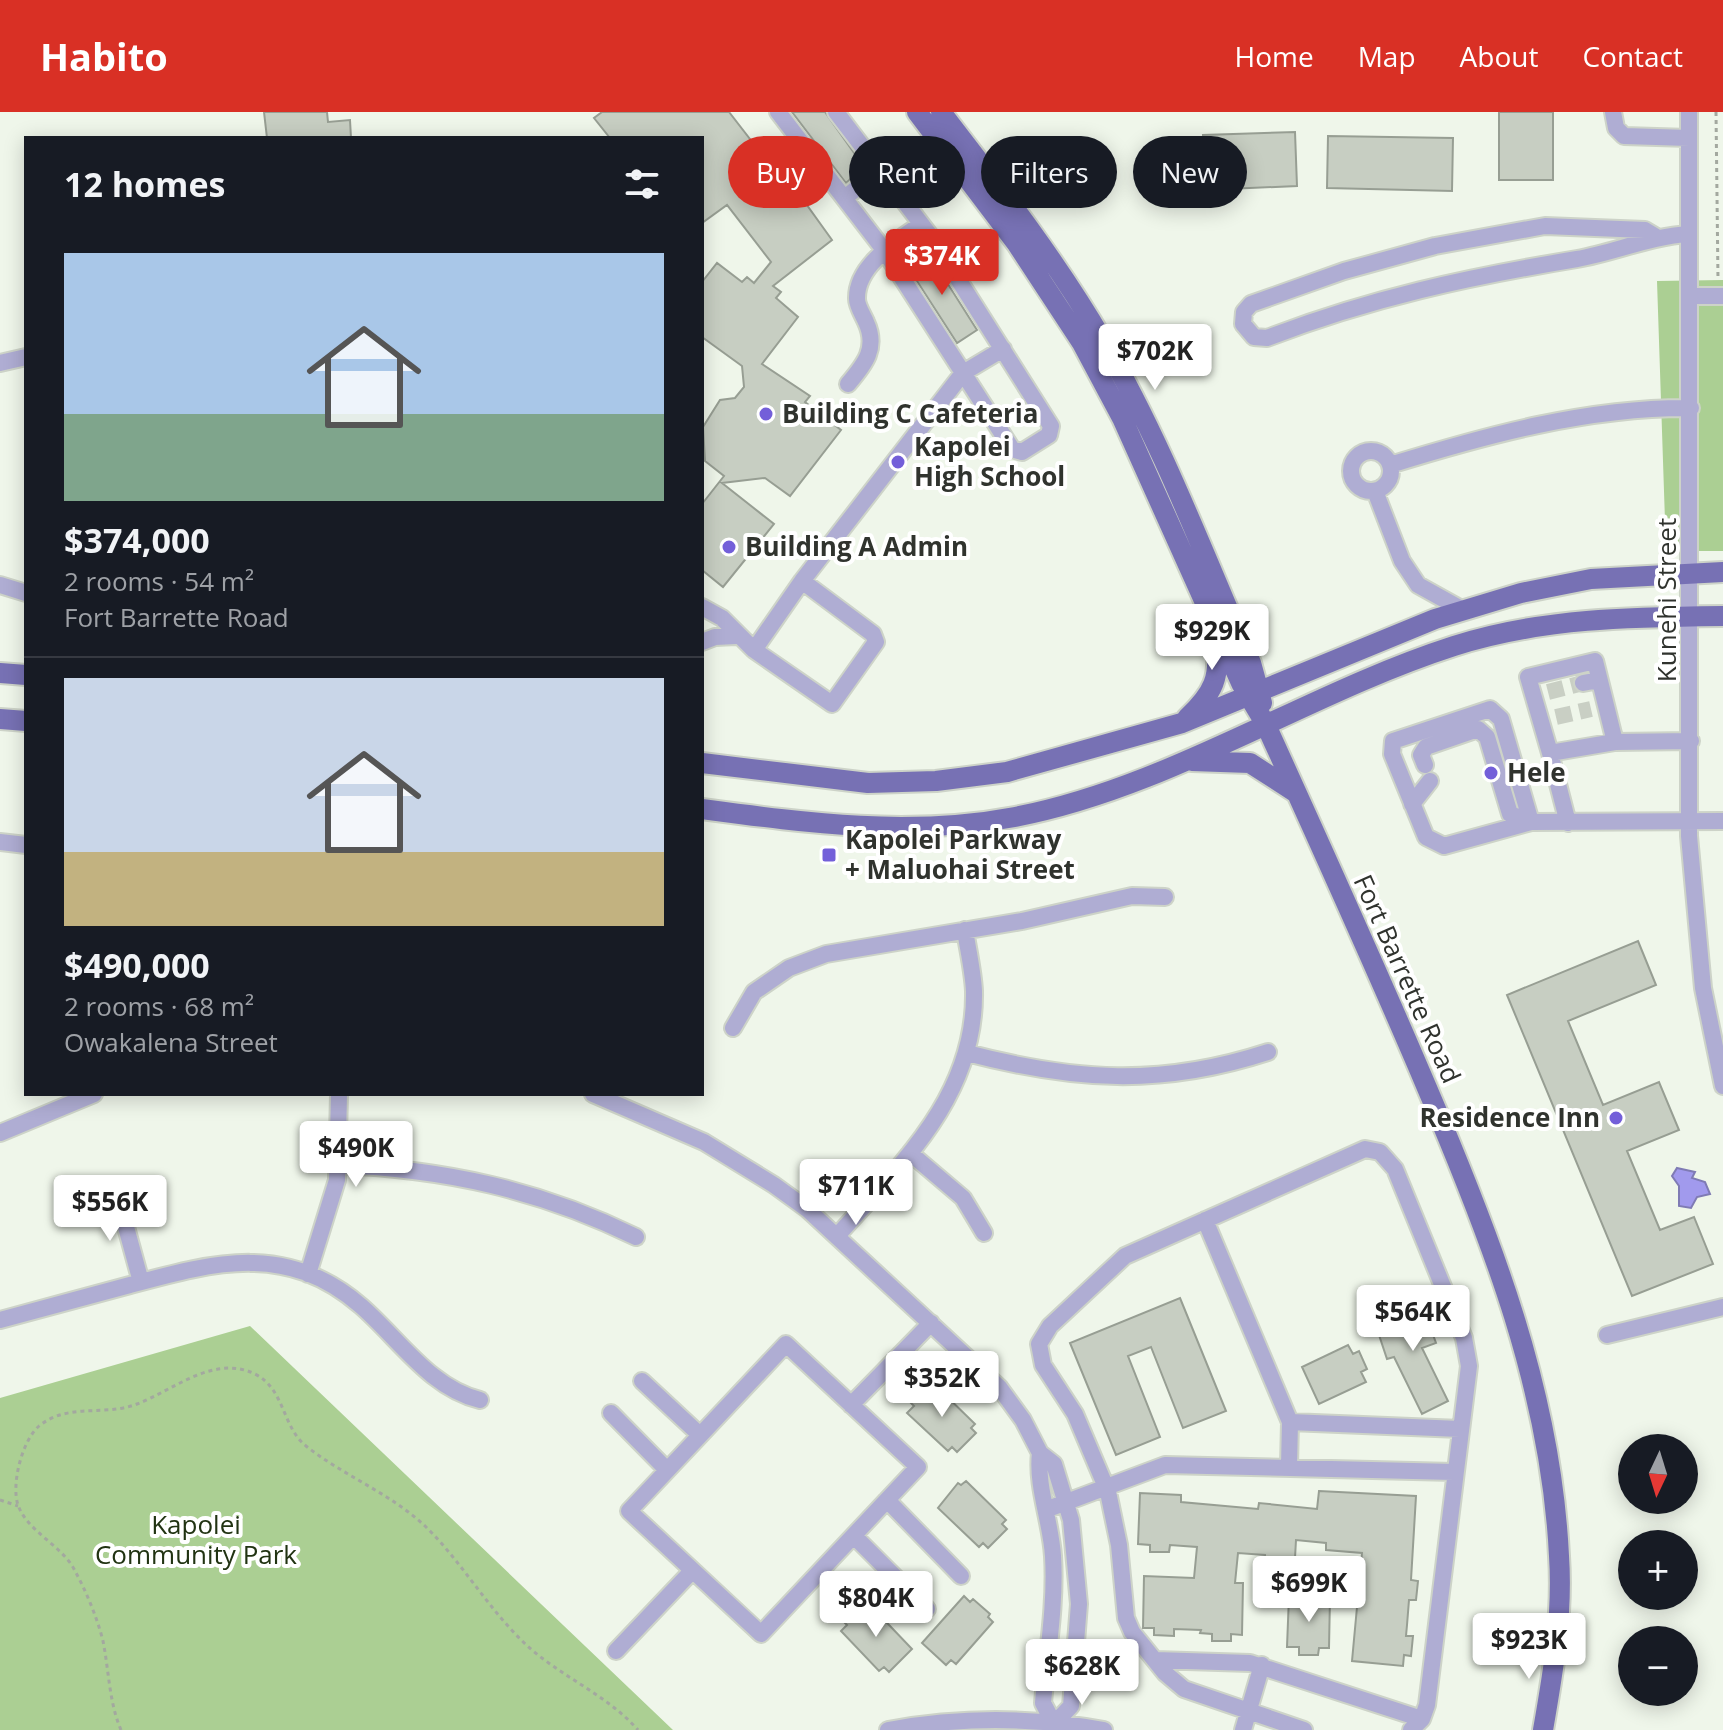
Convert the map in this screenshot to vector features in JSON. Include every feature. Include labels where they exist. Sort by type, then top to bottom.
[{"type":"main road","name":"Fort Barrette Road","points":[[917,112],[1017,244],[1068,318],[1122,418],[1202,597],[1254,694],[1470,1190],[1522,1332],[1549,1458],[1560,1557],[1557,1639],[1543,1730]]},
{"type":"main road","name":"Fort Barrette Road","points":[[941,112],[1045,250],[1103,341],[1153,439],[1251,663],[1254,694]]},
{"type":"main road","points":[[704,763],[834,780],[936,781],[1044,764],[1182,723],[1463,610],[1521,593],[1591,579],[1723,572]]},
{"type":"main road","points":[[1182,723],[1205,701],[1218,677],[1216,650],[1202,597]]},
{"type":"main road","points":[[704,809],[866,828],[975,823],[1094,797],[1265,723],[1451,647],[1490,635],[1590,619],[1723,616]]},
{"type":"main road","points":[[0,673],[24,675]]},
{"type":"main road","points":[[0,719],[24,721]]},
{"type":"main road","points":[[1180,761],[1250,763],[1297,794]]},
{"type":"street","points":[[778,112],[884,250],[1012,449],[1022,452],[1049,435],[1051,426],[908,208]]},
{"type":"street","points":[[836,112],[853,136]]},
{"type":"street","points":[[1613,112],[1616,128],[1624,136],[1689,138]]},
{"type":"street","name":"Kunehi Street","points":[[1689,112],[1692,572],[1689,821],[1696,934],[1723,1086]]},
{"type":"street","points":[[845,198],[849,195]]},
{"type":"street","points":[[848,384],[872,350],[872,334],[857,301],[859,285],[884,250],[921,224]]},
{"type":"street","points":[[1655,236],[1646,243],[1582,258],[1487,272],[1398,293],[1267,338],[1254,337],[1243,324],[1244,312],[1251,304],[1300,285],[1389,258],[1481,236],[1557,226],[1645,230],[1655,236],[1689,234]]},
{"type":"street","points":[[1690,296],[1720,296]]},
{"type":"street","points":[[754,650],[802,581],[963,373],[1003,349]]},
{"type":"street","points":[[0,363],[24,357]]},
{"type":"street","points":[[1390,465],[1455,445],[1627,409],[1691,408]]},
{"type":"street","points":[[1375,452],[1390,465],[1387,484],[1375,491],[1357,486],[1351,475],[1353,463],[1361,453],[1375,452]]},
{"type":"street","points":[[1375,491],[1402,561],[1418,585],[1463,610]]},
{"type":"street","points":[[704,608],[722,618],[736,636],[754,650],[832,704],[876,642],[873,634],[802,581]]},
{"type":"street","points":[[0,585],[24,592]]},
{"type":"street","points":[[704,641],[715,637],[736,636]]},
{"type":"street","points":[[1568,823],[1550,753],[1548,718],[1541,694],[1528,677],[1595,661],[1591,682],[1598,708],[1615,742]]},
{"type":"street","points":[[1531,822],[1501,719],[1490,709],[1393,741],[1392,754],[1426,837],[1444,846],[1531,822],[1723,821]]},
{"type":"street","points":[[1412,804],[1427,773],[1421,755],[1426,747],[1478,729],[1487,737],[1510,814],[1531,822]]},
{"type":"street","points":[[1550,753],[1615,742],[1691,741]]},
{"type":"street","points":[[0,842],[24,845]]},
{"type":"street","points":[[733,1028],[754,992],[807,960],[845,949],[965,930],[1132,896],[1165,897]]},
{"type":"street","points":[[837,1236],[910,1153],[943,1109],[967,1053],[974,988],[965,930]]},
{"type":"street","points":[[967,1053],[1061,1074],[1125,1078],[1197,1071],[1268,1052]]},
{"type":"street","points":[[0,1133],[89,1096]]},
{"type":"street","points":[[308,1274],[333,1202],[338,1165],[339,1096]]},
{"type":"street","points":[[601,1096],[667,1124],[739,1162],[807,1209],[999,1387],[1023,1420],[1040,1453],[1054,1464],[1076,1549],[1079,1604],[1071,1706],[1054,1727]]},
{"type":"street","points":[[1155,1660],[1238,1661],[1262,1665],[1416,1725],[1427,1705],[1468,1352],[1395,1169],[1387,1156],[1373,1150],[1358,1150],[1125,1256],[1041,1337],[1040,1358],[1075,1414],[1106,1486],[1119,1545],[1126,1618],[1155,1660],[1184,1689],[1304,1730]]},
{"type":"street","points":[[910,1153],[963,1198],[984,1233]]},
{"type":"street","points":[[338,1165],[417,1170],[496,1184],[570,1207],[636,1237]]},
{"type":"street","points":[[117,1194],[141,1282]]},
{"type":"street","points":[[1205,1220],[1290,1422],[1289,1466]]},
{"type":"street","points":[[0,1320],[229,1261],[267,1263],[308,1274],[352,1299],[441,1382],[480,1400]]},
{"type":"street","points":[[1607,1335],[1723,1307]]},
{"type":"street","points":[[851,1405],[931,1323]]},
{"type":"street","points":[[786,1344],[918,1467],[761,1634],[629,1511],[700,1435],[786,1344]]},
{"type":"street","points":[[642,1381],[700,1435]]},
{"type":"street","points":[[611,1413],[667,1470]]},
{"type":"street","points":[[1290,1422],[1460,1429]]},
{"type":"street","points":[[1040,1453],[1038,1469],[1048,1509],[1053,1584],[1043,1703],[1054,1727]]},
{"type":"street","points":[[1048,1509],[1165,1465],[1454,1472]]},
{"type":"street","points":[[887,1500],[961,1576]]},
{"type":"street","points":[[854,1536],[927,1609]]},
{"type":"street","points":[[616,1651],[692,1571]]},
{"type":"street","points":[[1243,1730],[1262,1665]]},
{"type":"street","points":[[888,1730],[975,1721],[1104,1730]]},
{"type":"path","points":[[1716,112],[1720,296]]},
{"type":"path","points":[[18,1506],[16,1483],[24,1452],[36,1428],[50,1419],[73,1410],[127,1408],[162,1394],[200,1373],[225,1367],[254,1373],[272,1386],[294,1436],[400,1506],[430,1531],[506,1626],[536,1653],[591,1690],[638,1730]]},
{"type":"path","points":[[0,1500],[18,1506],[72,1565],[102,1640],[121,1730]]},
{"type":"green space","points":[[1723,280],[1723,551],[1666,551],[1657,281]]},
{"type":"green space","name":"Kapolei Community Park","points":[[250,1326],[673,1730],[0,1730],[0,1398]]},
{"type":"shaded area","points":[[1677,1168],[1695,1172],[1692,1178],[1705,1182],[1710,1194],[1697,1197],[1691,1208],[1679,1206],[1679,1186],[1672,1176]]},
{"type":"building","points":[[264,112],[327,112],[328,122],[350,120],[351,136],[267,136]]},
{"type":"building","points":[[602,112],[729,112],[748,136],[728,136],[728,206],[704,222],[704,136],[608,136],[594,118]]},
{"type":"building","points":[[792,112],[825,112],[849,146],[849,180],[846,183],[833,166],[833,136],[810,136]]},
{"type":"building","points":[[1499,112],[1553,112],[1553,180],[1499,180]]},
{"type":"building","points":[[1295,132],[1297,186],[1247,188],[1247,136],[1203,135]]},
{"type":"building","points":[[1328,136],[1453,138],[1452,191],[1327,188]]},
{"type":"building","points":[[729,208],[809,208],[832,240],[773,286],[781,292],[776,298],[798,317],[762,364],[810,396],[805,402],[841,430],[790,496],[765,478],[722,483],[774,524],[723,587],[704,572],[704,501],[724,476],[705,461],[704,425],[720,400],[735,398],[744,387],[742,366],[704,338],[704,279],[717,263],[742,282],[747,277],[754,283],[771,262]]},
{"type":"building","points":[[927,251],[977,330],[957,343],[906,264]]},
{"type":"building","name":"Residence Inn","points":[[1638,941],[1656,985],[1568,1021],[1603,1105],[1659,1082],[1679,1130],[1627,1151],[1660,1230],[1694,1217],[1713,1264],[1632,1296],[1507,995]]},
{"type":"building","points":[[1180,1298],[1226,1411],[1183,1428],[1151,1347],[1128,1356],[1160,1437],[1116,1455],[1070,1343]]},
{"type":"building","points":[[1423,1304],[1426,1314],[1433,1311],[1439,1330],[1432,1332],[1436,1343],[1422,1348],[1448,1401],[1422,1414],[1394,1357],[1387,1359],[1374,1320]]},
{"type":"building","points":[[1348,1345],[1353,1354],[1359,1351],[1367,1369],[1361,1372],[1366,1382],[1319,1404],[1302,1367]]},
{"type":"building","points":[[935,1385],[975,1424],[971,1428],[976,1433],[957,1452],[952,1447],[948,1451],[907,1413],[914,1406],[911,1403],[927,1387],[930,1390]]},
{"type":"building","points":[[966,1481],[1006,1520],[1002,1524],[1007,1529],[988,1548],[983,1543],[979,1547],[938,1508],[958,1483],[961,1485]]},
{"type":"building","points":[[1319,1491],[1416,1496],[1411,1580],[1418,1581],[1416,1600],[1409,1600],[1406,1636],[1413,1636],[1411,1656],[1404,1655],[1403,1666],[1352,1661],[1362,1553],[1326,1550],[1326,1543],[1296,1540],[1295,1558],[1285,1557],[1284,1564],[1265,1562],[1265,1555],[1238,1553],[1235,1583],[1243,1583],[1242,1635],[1231,1634],[1231,1641],[1212,1641],[1212,1634],[1200,1633],[1201,1630],[1174,1629],[1174,1636],[1154,1635],[1154,1628],[1143,1628],[1144,1576],[1194,1578],[1197,1547],[1170,1545],[1169,1552],[1150,1552],[1150,1545],[1138,1544],[1140,1493],[1181,1495],[1181,1502],[1258,1509],[1259,1503],[1317,1509]]},
{"type":"building","points":[[964,1596],[970,1602],[973,1599],[990,1614],[988,1617],[993,1622],[956,1664],[951,1660],[946,1665],[922,1643]]},
{"type":"building","points":[[1289,1596],[1330,1597],[1329,1648],[1319,1648],[1318,1655],[1299,1655],[1299,1647],[1287,1647]]},
{"type":"building","points":[[869,1604],[912,1649],[889,1672],[884,1667],[879,1671],[841,1631],[847,1625],[844,1622],[861,1606],[864,1609]]},
{"type":"tunnel","points":[[1548,692],[1583,683]]},
{"type":"tunnel","points":[[1556,717],[1591,709]]},
{"type":"place","name":"Building C Cafeteria","points":[[766,414]]},
{"type":"place","name":"Kapolei High School","points":[[898,462]]},
{"type":"place","name":"Building A Admin","points":[[729,547]]},
{"type":"place","name":"Hele","points":[[1491,773]]},
{"type":"place","name":"Kapolei Parkway + Maluohai Street","points":[[829,855]]},
{"type":"place","name":"Residence Inn","points":[[1616,1118]]}]
